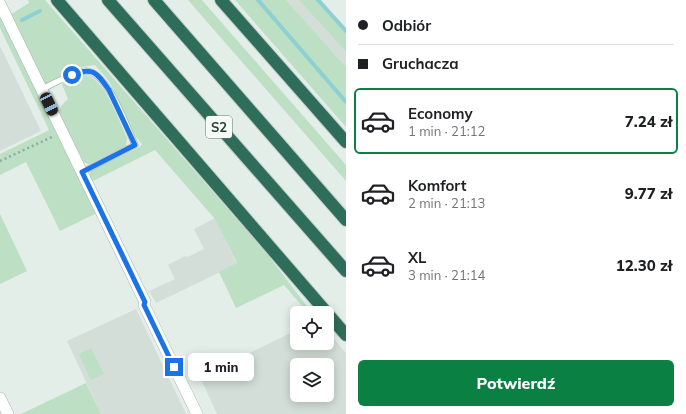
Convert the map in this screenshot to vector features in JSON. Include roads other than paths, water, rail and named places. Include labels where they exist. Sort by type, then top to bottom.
[{"type":"highway","points":[[58,0],[346,334]]},
{"type":"highway","name":"S2","points":[[108,0],[346,271]]},
{"type":"highway","name":"S2","points":[[154,0],[346,220]]},
{"type":"highway","points":[[221,0],[346,142]]},
{"type":"street","points":[[0,4],[145,302],[144,305],[197,414]]},
{"type":"street","points":[[0,398],[8,414]]},
{"type":"lane","points":[[42,89],[82,71],[91,71],[109,90],[135,145],[82,172]]},
{"type":"waterway","points":[[258,0],[346,102]]},
{"type":"waterway","points":[[318,0],[346,31]]},
{"type":"waterway","points":[[22,20],[40,11]]}]
